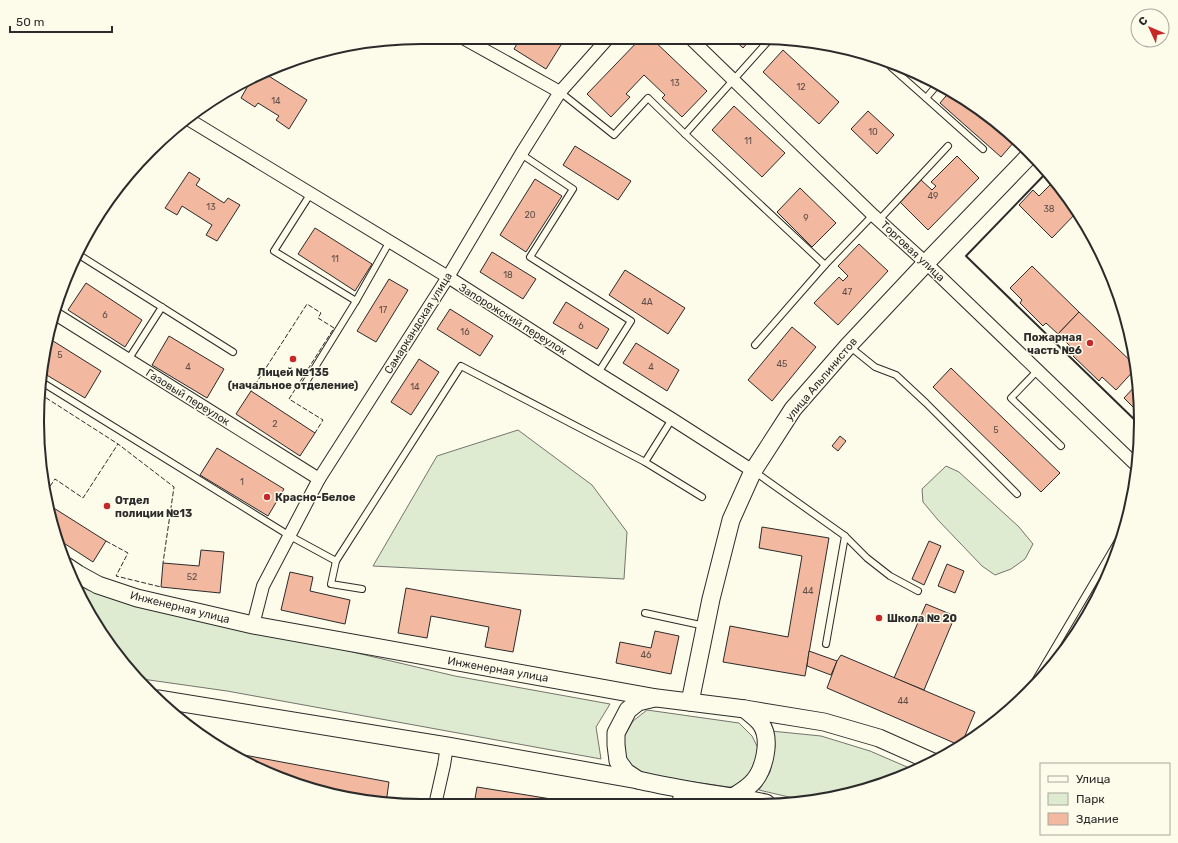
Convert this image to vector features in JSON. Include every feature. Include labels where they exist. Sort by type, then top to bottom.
[{"type":"main road","name":"улица Альпинистов","points":[[690,702],[711,599],[732,520],[753,471],[793,409],[848,346],[926,262],[1026,159]]},
{"type":"main road","name":"Инженерная улица","points":[[76,573],[98,585],[137,598],[253,625],[657,698],[745,709],[824,722],[879,738],[925,759]]},
{"type":"main road","points":[[638,780],[626,772],[618,761],[616,733],[628,710],[638,702],[657,698]]},
{"type":"main road","points":[[168,701],[447,746],[638,780],[680,796],[733,797],[744,799]]},
{"type":"main road","points":[[733,797],[752,784],[762,766],[765,757],[766,739],[761,724],[745,709]]},
{"type":"street","points":[[474,44],[560,92]]},
{"type":"street","name":"Самаркандская улица","points":[[253,625],[263,586],[319,479],[448,277],[521,154],[560,92],[604,44]]},
{"type":"street","name":"Торговая улица","points":[[696,44],[876,217],[926,262],[1132,461]]},
{"type":"street","name":"Запорожский переулок","points":[[192,122],[448,277],[753,471]]},
{"type":"street","name":"Газовый переулок","points":[[59,316],[319,479]]},
{"type":"street","points":[[436,799],[447,746]]},
{"type":"lane","points":[[685,134],[766,44]]},
{"type":"lane","points":[[895,71],[983,149]]},
{"type":"lane","points":[[926,98],[934,89]]},
{"type":"lane","points":[[560,92],[614,135],[648,98],[825,265]]},
{"type":"lane","points":[[755,345],[825,265],[948,146]]},
{"type":"lane","points":[[521,154],[573,189],[530,257],[631,321],[598,373]]},
{"type":"lane","points":[[311,193],[274,251],[356,301]]},
{"type":"lane","points":[[306,382],[356,301],[390,241]]},
{"type":"lane","points":[[82,257],[233,352]]},
{"type":"lane","points":[[128,360],[162,307]]},
{"type":"lane","points":[[848,346],[875,367],[896,375],[1017,494]]},
{"type":"lane","points":[[362,589],[332,584],[336,561],[461,366],[645,462],[702,497]]},
{"type":"lane","points":[[1038,370],[1011,398],[1062,446]]},
{"type":"lane","points":[[46,385],[290,536],[336,561]]},
{"type":"lane","points":[[645,462],[672,419]]},
{"type":"lane","points":[[753,471],[845,536],[867,558],[890,576],[918,591]]},
{"type":"lane","points":[[826,644],[845,536]]},
{"type":"lane","points":[[1046,663],[1109,557]]},
{"type":"lane","points":[[645,613],[705,626]]},
{"type":"green space","points":[[518,430],[592,485],[627,532],[624,579],[373,566],[437,456]]},
{"type":"green space","points":[[946,466],[959,472],[1019,527],[1033,544],[1025,559],[1011,569],[995,575],[982,566],[938,520],[923,502],[922,489]]},
{"type":"green space","points":[[83,587],[88,590],[455,676],[610,704],[596,727],[601,759],[227,691],[147,680],[122,651],[108,631]]},
{"type":"green space","points":[[647,710],[739,723],[752,736],[758,748],[754,772],[741,786],[729,787],[637,774],[626,763],[624,737],[633,721]]},
{"type":"green space","points":[[771,731],[821,736],[870,751],[907,767],[878,779],[854,786],[830,792],[790,797],[759,790],[770,772],[775,746]]},
{"type":"building","points":[[517,44],[562,44],[546,69],[514,49]]},
{"type":"building","points":[[635,44],[657,44],[707,91],[682,117],[662,98],[665,95],[644,75],[626,94],[630,97],[611,117],[587,94]]},
{"type":"building","points":[[739,44],[747,44],[743,48]]},
{"type":"building","points":[[783,50],[839,102],[819,124],[763,72]]},
{"type":"building","points":[[269,76],[307,100],[289,129],[276,120],[279,116],[258,103],[255,107],[241,98],[247,87]]},
{"type":"building","points":[[946,96],[986,122],[1012,144],[1001,157],[940,103]]},
{"type":"building","points":[[734,106],[785,153],[762,177],[712,130]]},
{"type":"building","points":[[868,111],[894,135],[877,154],[851,129]]},
{"type":"building","points":[[575,146],[631,181],[618,200],[563,165]]},
{"type":"building","points":[[957,156],[979,178],[928,230],[900,202],[921,180],[932,190],[936,186],[931,182]]},
{"type":"building","points":[[189,172],[200,179],[196,185],[224,203],[228,198],[240,205],[217,241],[206,235],[212,225],[182,206],[177,215],[165,208]]},
{"type":"building","points":[[535,179],[562,196],[526,252],[500,235]]},
{"type":"building","points":[[1050,185],[1073,216],[1052,238],[1019,205],[1033,190],[1039,196]]},
{"type":"building","points":[[800,188],[836,223],[812,247],[777,212]]},
{"type":"building","points":[[315,228],[372,264],[355,291],[298,254]]},
{"type":"building","points":[[859,244],[888,271],[838,325],[814,303],[839,277],[843,281],[848,276],[838,266]]},
{"type":"building","points":[[492,252],[536,279],[523,299],[480,272]]},
{"type":"building","points":[[1032,266],[1079,312],[1058,334],[1046,323],[1043,326],[1020,303],[1022,300],[1010,288]]},
{"type":"building","points":[[625,270],[685,308],[668,334],[609,295]]},
{"type":"building","points":[[389,279],[408,290],[376,342],[357,331]]},
{"type":"building","points":[[86,283],[142,320],[125,347],[68,310]]},
{"type":"building","points":[[566,302],[609,329],[597,349],[553,323]]},
{"type":"building","points":[[450,309],[493,336],[480,356],[437,329]]},
{"type":"building","name":"Пожарная часть №6","points":[[1079,312],[1129,359],[1131,373],[1116,390],[1102,377],[1099,381],[1073,356],[1077,353],[1058,334]]},
{"type":"building","points":[[792,327],[816,347],[772,401],[748,380]]},
{"type":"building","points":[[169,336],[224,369],[207,398],[152,365]]},
{"type":"building","points":[[53,341],[101,371],[85,398],[47,375]]},
{"type":"building","points":[[636,343],[679,370],[667,391],[623,363]]},
{"type":"building","points":[[419,359],[439,372],[411,415],[391,402]]},
{"type":"building","points":[[951,368],[1060,473],[1041,492],[933,387]]},
{"type":"building","points":[[1132,389],[1133,407],[1124,398]]},
{"type":"building","points":[[251,391],[315,433],[300,456],[236,414]]},
{"type":"building","points":[[840,436],[846,441],[838,451],[832,446]]},
{"type":"building","points":[[217,448],[284,489],[268,516],[200,475]]},
{"type":"building","points":[[54,508],[106,541],[93,562],[64,543]]},
{"type":"building","points":[[762,527],[829,538],[805,676],[723,662],[730,626],[788,637],[802,556],[759,548]]},
{"type":"building","points":[[929,541],[941,546],[924,585],[912,579]]},
{"type":"building","points":[[201,550],[224,552],[220,593],[161,587],[163,563],[199,566]]},
{"type":"building","points":[[947,564],[964,571],[955,593],[938,586]]},
{"type":"building","points":[[290,572],[313,577],[310,591],[350,600],[345,624],[281,610]]},
{"type":"building","points":[[406,588],[521,610],[513,652],[485,647],[489,627],[431,616],[427,638],[398,633]]},
{"type":"building","points":[[926,604],[955,616],[924,690],[894,678]]},
{"type":"building","points":[[655,631],[679,636],[671,674],[616,663],[620,642],[651,648]]},
{"type":"building","points":[[809,651],[837,661],[831,675],[807,666]]},
{"type":"building","points":[[841,655],[975,712],[965,736],[954,743],[827,688],[837,661]]},
{"type":"building","points":[[247,755],[389,782],[387,797],[348,792],[300,779]]},
{"type":"building","points":[[477,787],[551,799],[475,799]]},
{"type":"fence","points":[[251,391],[307,304],[321,313],[318,318],[334,328],[289,399],[323,420],[315,433]]},
{"type":"fence","points":[[45,397],[118,444]]},
{"type":"fence","points":[[50,487],[55,479],[83,498],[118,444],[174,487],[163,563]]},
{"type":"fence","points":[[106,541],[128,553],[116,576],[161,587]]},
{"type":"wall","points":[[1043,176],[966,256],[1134,419]]},
{"type":"place","name":"Пожарная часть №6","points":[[1090,343]]},
{"type":"place","name":"Лицей №135 (начальное отделение)","points":[[293,359]]},
{"type":"place","name":"Красно-Белое","points":[[267,497]]},
{"type":"place","name":"Отдел полиции №13","points":[[107,506]]},
{"type":"place","name":"Школа № 20","points":[[879,618]]}]
